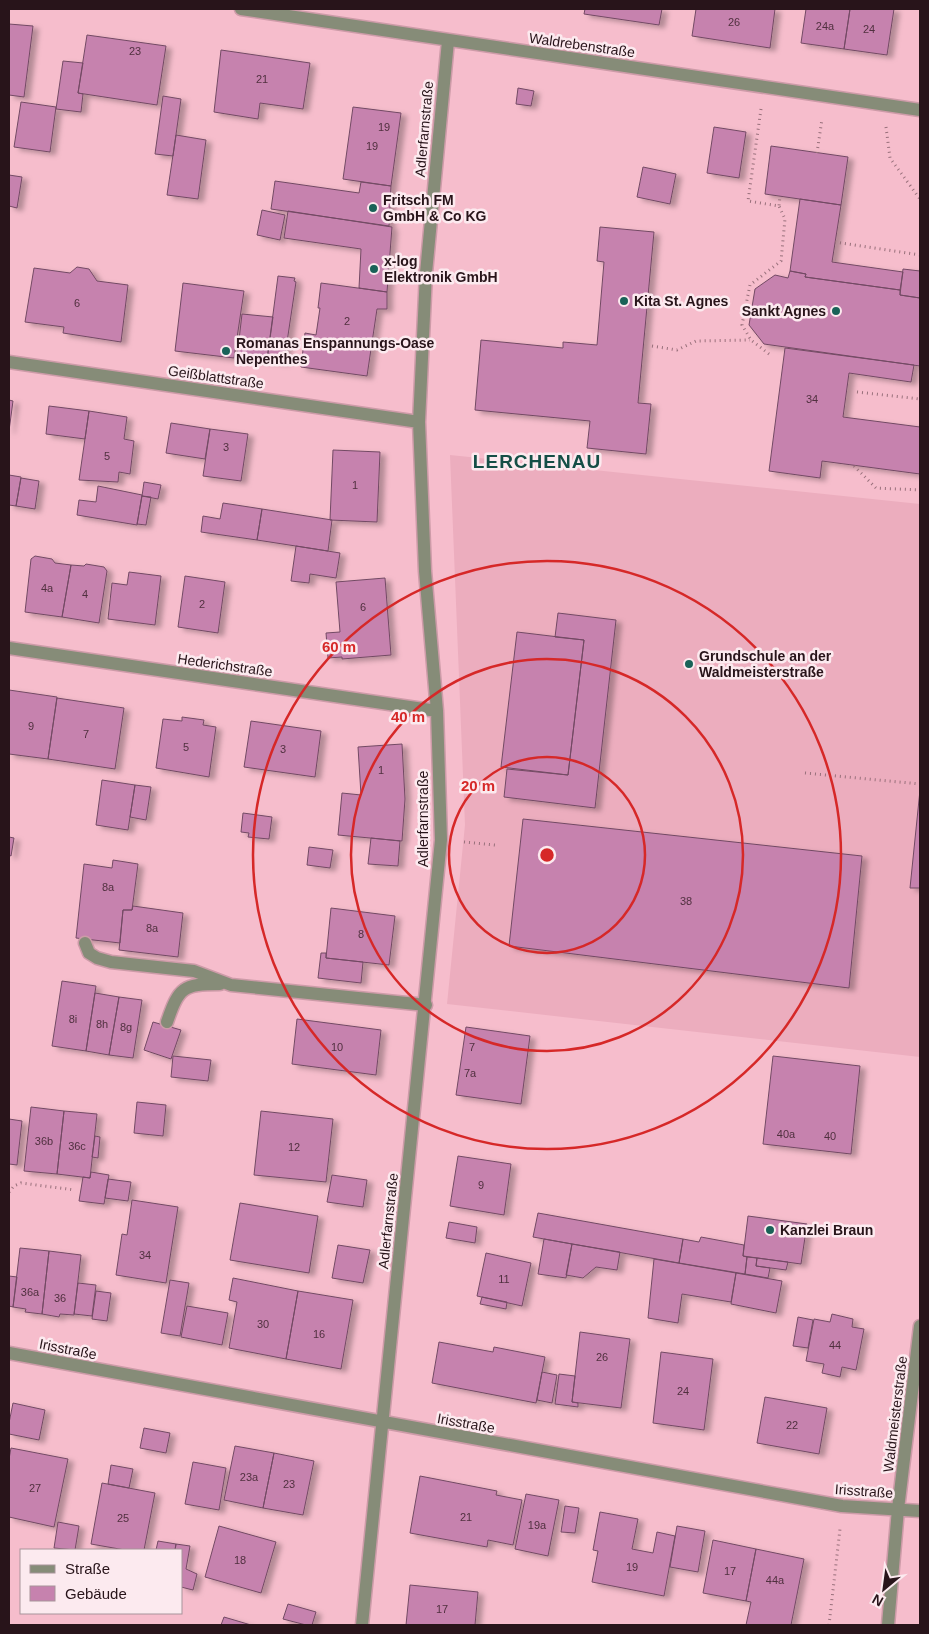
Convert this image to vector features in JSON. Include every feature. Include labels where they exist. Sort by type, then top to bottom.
[{"type":"street","name":"Waldrebenstraße","points":[[240,9],[920,110]]},
{"type":"street","name":"Adlerfarnstraße","points":[[362,1625],[426,1005],[441,840],[437,711],[424,571],[419,422],[426,273],[448,41]]},
{"type":"street","name":"Geißblattstraße","points":[[9,362],[419,422]]},
{"type":"street","name":"Hederichstraße","points":[[9,648],[437,711]]},
{"type":"street","points":[[85,944],[90,953],[97,958],[111,962],[194,971],[231,985]]},
{"type":"street","points":[[167,1022],[174,1003],[182,991],[189,986],[199,984],[231,985],[426,1005]]},
{"type":"street","name":"Waldmeisterstraße","points":[[888,1625],[898,1509],[920,1326]]},
{"type":"street","name":"Irisstraße","points":[[9,1353],[842,1506],[920,1511]]},
{"type":"path","points":[[764,87],[748,201],[779,206]]},
{"type":"path","points":[[817,153],[826,96]]},
{"type":"path","points":[[883,104],[890,158],[920,200]]},
{"type":"path","points":[[770,354],[751,340],[742,325],[750,285],[780,261],[785,219],[779,206],[780,196]]},
{"type":"path","points":[[835,242],[920,255]]},
{"type":"path","points":[[652,346],[677,350],[696,341],[751,340]]},
{"type":"path","points":[[857,392],[920,399]]},
{"type":"path","points":[[854,466],[876,488],[920,490]]},
{"type":"path","points":[[805,773],[920,784]]},
{"type":"path","points":[[463,842],[495,845]]},
{"type":"path","points":[[9,1192],[14,1186],[21,1183],[75,1190]]},
{"type":"path","points":[[829,1625],[842,1506]]},
{"type":"shaded area","name":"Grundschule an der Waldmeisterstraße","points":[[450,455],[920,504],[920,1057],[447,1004],[465,825]]},
{"type":"building","points":[[585,9],[662,9],[659,25],[584,14]]},
{"type":"building","points":[[696,9],[775,9],[770,48],[692,36]]},
{"type":"building","points":[[806,9],[850,9],[844,49],[801,43]]},
{"type":"building","points":[[850,9],[894,9],[887,55],[844,49]]},
{"type":"building","points":[[9,24],[33,26],[24,97],[9,95]]},
{"type":"building","points":[[87,35],[166,46],[157,105],[78,93]]},
{"type":"building","points":[[221,50],[310,63],[303,109],[260,103],[258,119],[214,112]]},
{"type":"building","points":[[63,61],[83,63],[78,93],[83,94],[81,112],[56,109]]},
{"type":"building","points":[[518,88],[534,91],[531,106],[516,104]]},
{"type":"building","points":[[163,96],[181,99],[173,156],[155,154]]},
{"type":"building","points":[[21,102],[56,107],[50,152],[14,147]]},
{"type":"building","points":[[353,107],[401,113],[391,186],[343,179]]},
{"type":"building","points":[[714,127],[746,132],[739,178],[707,173]]},
{"type":"building","points":[[176,135],[206,140],[198,199],[167,195]]},
{"type":"building","points":[[771,146],[848,157],[841,205],[765,194]]},
{"type":"building","points":[[643,167],[676,174],[670,204],[637,197]]},
{"type":"building","points":[[9,175],[22,177],[17,208],[9,206]]},
{"type":"building","points":[[275,181],[359,193],[361,182],[391,186],[389,226],[271,209]]},
{"type":"building","points":[[800,199],[841,205],[832,262],[903,272],[900,290],[805,277],[806,274],[790,271]]},
{"type":"building","points":[[262,210],[285,215],[280,240],[257,235]]},
{"type":"building","points":[[288,211],[392,227],[387,292],[359,288],[361,249],[284,238]]},
{"type":"building","name":"Kita St. Agnes","points":[[600,227],[654,232],[638,403],[651,404],[646,454],[587,448],[590,421],[475,410],[481,340],[563,348],[563,342],[597,345],[604,262],[597,261]]},
{"type":"building","points":[[77,267],[89,269],[97,281],[128,285],[121,342],[63,333],[64,327],[25,322],[34,268],[70,273]]},
{"type":"building","points":[[903,269],[920,271],[920,298],[900,295]]},
{"type":"building","name":"Sankt Agnes","points":[[790,271],[806,274],[805,277],[900,290],[900,295],[920,298],[920,366],[764,344],[749,325],[755,289],[775,275],[788,278]]},
{"type":"building","points":[[278,276],[295,278],[294,281],[296,282],[284,362],[267,360]]},
{"type":"building","points":[[183,283],[244,291],[234,358],[175,351]]},
{"type":"building","points":[[321,283],[387,292],[387,309],[377,309],[367,376],[301,367],[305,333],[316,335]]},
{"type":"building","points":[[242,314],[273,317],[267,360],[237,357]]},
{"type":"building","points":[[785,348],[914,365],[911,382],[849,373],[843,417],[920,427],[920,474],[822,461],[820,478],[769,471]]},
{"type":"building","points":[[9,400],[13,401],[9,431]]},
{"type":"building","points":[[49,406],[89,411],[85,439],[46,434]]},
{"type":"building","points":[[89,411],[127,417],[124,439],[134,441],[130,474],[119,472],[118,482],[79,480]]},
{"type":"building","points":[[171,423],[210,429],[205,459],[166,453]]},
{"type":"building","points":[[210,429],[248,434],[241,481],[203,476]]},
{"type":"building","points":[[333,450],[380,452],[377,522],[330,520]]},
{"type":"building","points":[[9,475],[21,477],[16,506],[9,505]]},
{"type":"building","points":[[21,478],[39,481],[35,509],[16,506]]},
{"type":"building","points":[[144,482],[161,485],[158,499],[142,496]]},
{"type":"building","points":[[98,486],[142,495],[137,525],[77,515],[79,500],[96,502]]},
{"type":"building","points":[[142,496],[151,497],[146,525],[137,524]]},
{"type":"building","points":[[223,503],[262,509],[257,540],[201,532],[203,516],[220,519]]},
{"type":"building","points":[[262,509],[332,520],[328,551],[257,540]]},
{"type":"building","points":[[296,546],[340,553],[336,578],[310,574],[309,583],[291,581]]},
{"type":"building","points":[[35,556],[52,559],[55,563],[71,565],[62,617],[25,612],[31,559]]},
{"type":"building","points":[[86,564],[104,567],[107,571],[99,623],[62,617],[71,565],[84,566]]},
{"type":"building","points":[[129,572],[161,576],[155,625],[108,619],[112,583],[127,585]]},
{"type":"building","points":[[185,576],[225,582],[218,633],[178,627]]},
{"type":"building","points":[[385,578],[391,655],[342,659],[342,657],[328,658],[326,633],[340,632],[336,582]]},
{"type":"building","points":[[558,613],[616,620],[595,808],[504,797],[507,769],[568,775],[584,640],[555,637]]},
{"type":"building","points":[[517,632],[584,640],[568,775],[501,767]]},
{"type":"building","points":[[9,690],[57,697],[48,759],[9,754]]},
{"type":"building","points":[[57,698],[124,708],[115,769],[48,759]]},
{"type":"building","points":[[182,717],[204,720],[203,725],[216,727],[209,777],[156,768],[163,719],[182,721]]},
{"type":"building","points":[[251,721],[321,731],[315,777],[244,767]]},
{"type":"building","points":[[402,744],[405,799],[402,841],[338,835],[342,793],[361,795],[358,747]]},
{"type":"building","points":[[102,780],[135,785],[128,830],[96,825]]},
{"type":"building","points":[[135,785],[151,787],[146,820],[130,817]]},
{"type":"building","points":[[920,790],[920,888],[910,888]]},
{"type":"building","points":[[243,813],[272,817],[269,839],[248,837],[249,833],[241,832]]},
{"type":"building","points":[[523,819],[862,856],[849,988],[509,946]]},
{"type":"building","points":[[9,837],[14,838],[11,856],[9,855]]},
{"type":"building","points":[[371,838],[400,841],[398,866],[368,864]]},
{"type":"building","points":[[309,847],[333,850],[330,868],[307,865]]},
{"type":"building","points":[[113,860],[138,864],[132,910],[123,910],[120,943],[76,938],[84,864],[112,868]]},
{"type":"building","points":[[133,906],[183,913],[178,957],[119,950],[123,910],[132,910]]},
{"type":"building","points":[[331,908],[395,916],[389,965],[326,958]]},
{"type":"building","points":[[321,953],[326,953],[326,958],[363,962],[361,983],[318,978]]},
{"type":"building","points":[[62,981],[96,986],[86,1051],[52,1046]]},
{"type":"building","points":[[95,993],[119,997],[109,1055],[86,1051]]},
{"type":"building","points":[[119,997],[142,1000],[133,1058],[109,1055]]},
{"type":"building","points":[[297,1019],[381,1030],[376,1075],[292,1064]]},
{"type":"building","points":[[153,1022],[181,1030],[171,1059],[144,1050]]},
{"type":"building","points":[[466,1027],[530,1036],[521,1104],[456,1095]]},
{"type":"building","points":[[173,1056],[211,1060],[208,1081],[171,1077]]},
{"type":"building","points":[[773,1056],[860,1066],[851,1154],[763,1144]]},
{"type":"building","points":[[137,1102],[166,1105],[163,1136],[134,1133]]},
{"type":"building","points":[[31,1107],[64,1111],[57,1174],[24,1171]]},
{"type":"building","points":[[64,1111],[97,1114],[90,1178],[57,1174]]},
{"type":"building","points":[[261,1111],[333,1119],[326,1182],[254,1175]]},
{"type":"building","points":[[9,1119],[22,1121],[17,1165],[9,1164]]},
{"type":"building","points":[[95,1136],[100,1137],[98,1158],[92,1157]]},
{"type":"building","points":[[458,1156],[511,1164],[504,1215],[450,1206]]},
{"type":"building","points":[[91,1172],[109,1175],[104,1204],[79,1201],[83,1177],[90,1178]]},
{"type":"building","points":[[332,1175],[367,1180],[363,1207],[327,1202]]},
{"type":"building","points":[[108,1179],[131,1182],[128,1201],[105,1198]]},
{"type":"building","points":[[132,1200],[178,1207],[166,1283],[116,1275],[122,1234],[127,1235]]},
{"type":"building","points":[[240,1203],[318,1216],[309,1273],[230,1260]]},
{"type":"building","points":[[538,1213],[683,1239],[679,1263],[533,1237]]},
{"type":"building","points":[[748,1216],[807,1224],[801,1264],[743,1256]]},
{"type":"building","points":[[449,1222],[477,1227],[475,1243],[446,1238]]},
{"type":"building","points":[[701,1237],[744,1245],[743,1256],[747,1257],[745,1274],[679,1263],[683,1239],[699,1242]]},
{"type":"building","points":[[544,1239],[572,1244],[566,1278],[538,1274]]},
{"type":"building","points":[[572,1244],[620,1252],[617,1270],[596,1267],[583,1278],[566,1275]]},
{"type":"building","points":[[338,1245],[370,1250],[363,1283],[332,1278]]},
{"type":"building","points":[[20,1248],[49,1251],[42,1314],[25,1312],[26,1309],[13,1307]]},
{"type":"building","points":[[49,1251],[81,1255],[74,1315],[60,1314],[59,1317],[42,1314]]},
{"type":"building","points":[[486,1253],[531,1263],[522,1306],[477,1296]]},
{"type":"building","points":[[747,1257],[757,1258],[756,1266],[770,1268],[768,1278],[745,1274]]},
{"type":"building","points":[[757,1258],[788,1262],[786,1270],[756,1266]]},
{"type":"building","points":[[654,1259],[736,1273],[731,1302],[682,1294],[678,1323],[648,1318]]},
{"type":"building","points":[[736,1273],[782,1281],[776,1313],[731,1304]]},
{"type":"building","points":[[9,1276],[17,1277],[13,1307],[9,1306]]},
{"type":"building","points":[[233,1278],[298,1291],[286,1359],[229,1348],[237,1302],[229,1300]]},
{"type":"building","points":[[170,1280],[189,1283],[180,1336],[161,1333]]},
{"type":"building","points":[[78,1283],[96,1285],[92,1316],[74,1314]]},
{"type":"building","points":[[96,1291],[111,1293],[107,1321],[92,1319]]},
{"type":"building","points":[[298,1291],[353,1300],[341,1369],[286,1359]]},
{"type":"building","points":[[482,1297],[507,1302],[506,1309],[480,1304]]},
{"type":"building","points":[[187,1306],[228,1313],[222,1345],[181,1337]]},
{"type":"building","points":[[832,1314],[853,1319],[852,1327],[864,1329],[856,1370],[842,1367],[840,1377],[822,1373],[824,1364],[806,1361],[814,1319],[830,1322]]},
{"type":"building","points":[[798,1317],[813,1320],[808,1348],[793,1346]]},
{"type":"building","points":[[580,1332],[630,1339],[621,1408],[572,1402]]},
{"type":"building","points":[[439,1342],[493,1352],[494,1347],[545,1357],[536,1403],[432,1383]]},
{"type":"building","points":[[661,1352],[713,1359],[704,1430],[653,1423]]},
{"type":"building","points":[[542,1372],[557,1375],[552,1403],[537,1400]]},
{"type":"building","points":[[559,1374],[575,1376],[572,1402],[578,1403],[578,1407],[555,1404]]},
{"type":"building","points":[[765,1397],[827,1408],[819,1454],[757,1443]]},
{"type":"building","points":[[13,1403],[45,1410],[39,1440],[9,1434]]},
{"type":"building","points":[[144,1428],[170,1433],[166,1453],[140,1448]]},
{"type":"building","points":[[235,1446],[274,1453],[263,1508],[224,1500]]},
{"type":"building","points":[[11,1448],[68,1459],[54,1527],[9,1517],[9,1459]]},
{"type":"building","points":[[274,1453],[314,1461],[303,1515],[263,1508]]},
{"type":"building","points":[[193,1462],[226,1468],[219,1510],[185,1504]]},
{"type":"building","points":[[111,1465],[133,1469],[129,1488],[108,1484]]},
{"type":"building","points":[[420,1476],[497,1491],[496,1495],[522,1500],[513,1545],[488,1540],[487,1547],[410,1533]]},
{"type":"building","points":[[102,1483],[155,1493],[144,1549],[119,1549],[91,1544]]},
{"type":"building","points":[[526,1494],[559,1500],[548,1556],[515,1549]]},
{"type":"building","points":[[565,1506],[579,1508],[575,1533],[561,1532]]},
{"type":"building","points":[[600,1512],[638,1519],[632,1549],[653,1553],[657,1532],[675,1536],[664,1596],[592,1582],[598,1551],[593,1550]]},
{"type":"building","points":[[58,1522],[79,1526],[75,1549],[54,1548]]},
{"type":"building","points":[[219,1526],[276,1542],[261,1593],[205,1577]]},
{"type":"building","points":[[677,1526],[705,1531],[698,1572],[670,1567]]},
{"type":"building","points":[[713,1540],[756,1549],[746,1601],[703,1593]]},
{"type":"building","points":[[158,1541],[176,1544],[175,1549],[156,1549]]},
{"type":"building","points":[[176,1544],[190,1546],[186,1569],[197,1574],[193,1590],[182,1587],[182,1549],[175,1549]]},
{"type":"building","points":[[756,1549],[804,1559],[791,1625],[746,1625],[751,1602],[746,1601]]},
{"type":"building","points":[[410,1585],[478,1592],[475,1625],[406,1625]]},
{"type":"building","points":[[288,1604],[316,1612],[312,1625],[283,1619]]},
{"type":"building","points":[[224,1617],[251,1625],[221,1625]]},
{"type":"place","name":"Fritsch FM GmbH & Co KG","points":[[373,208]]},
{"type":"place","name":"x-log Elektronik GmbH","points":[[374,269]]},
{"type":"place","name":"Kita St. Agnes","points":[[624,301]]},
{"type":"place","name":"Sankt Agnes","points":[[836,311]]},
{"type":"place","name":"Romanas Enspannungs-Oase Nepenthes","points":[[226,351]]},
{"type":"place","name":"Grundschule an der Waldmeisterstraße","points":[[689,664]]},
{"type":"place","name":"Kanzlei Braun","points":[[770,1230]]},
{"type":"district","name":"LERCHENAU","points":[[537,461]]}]
